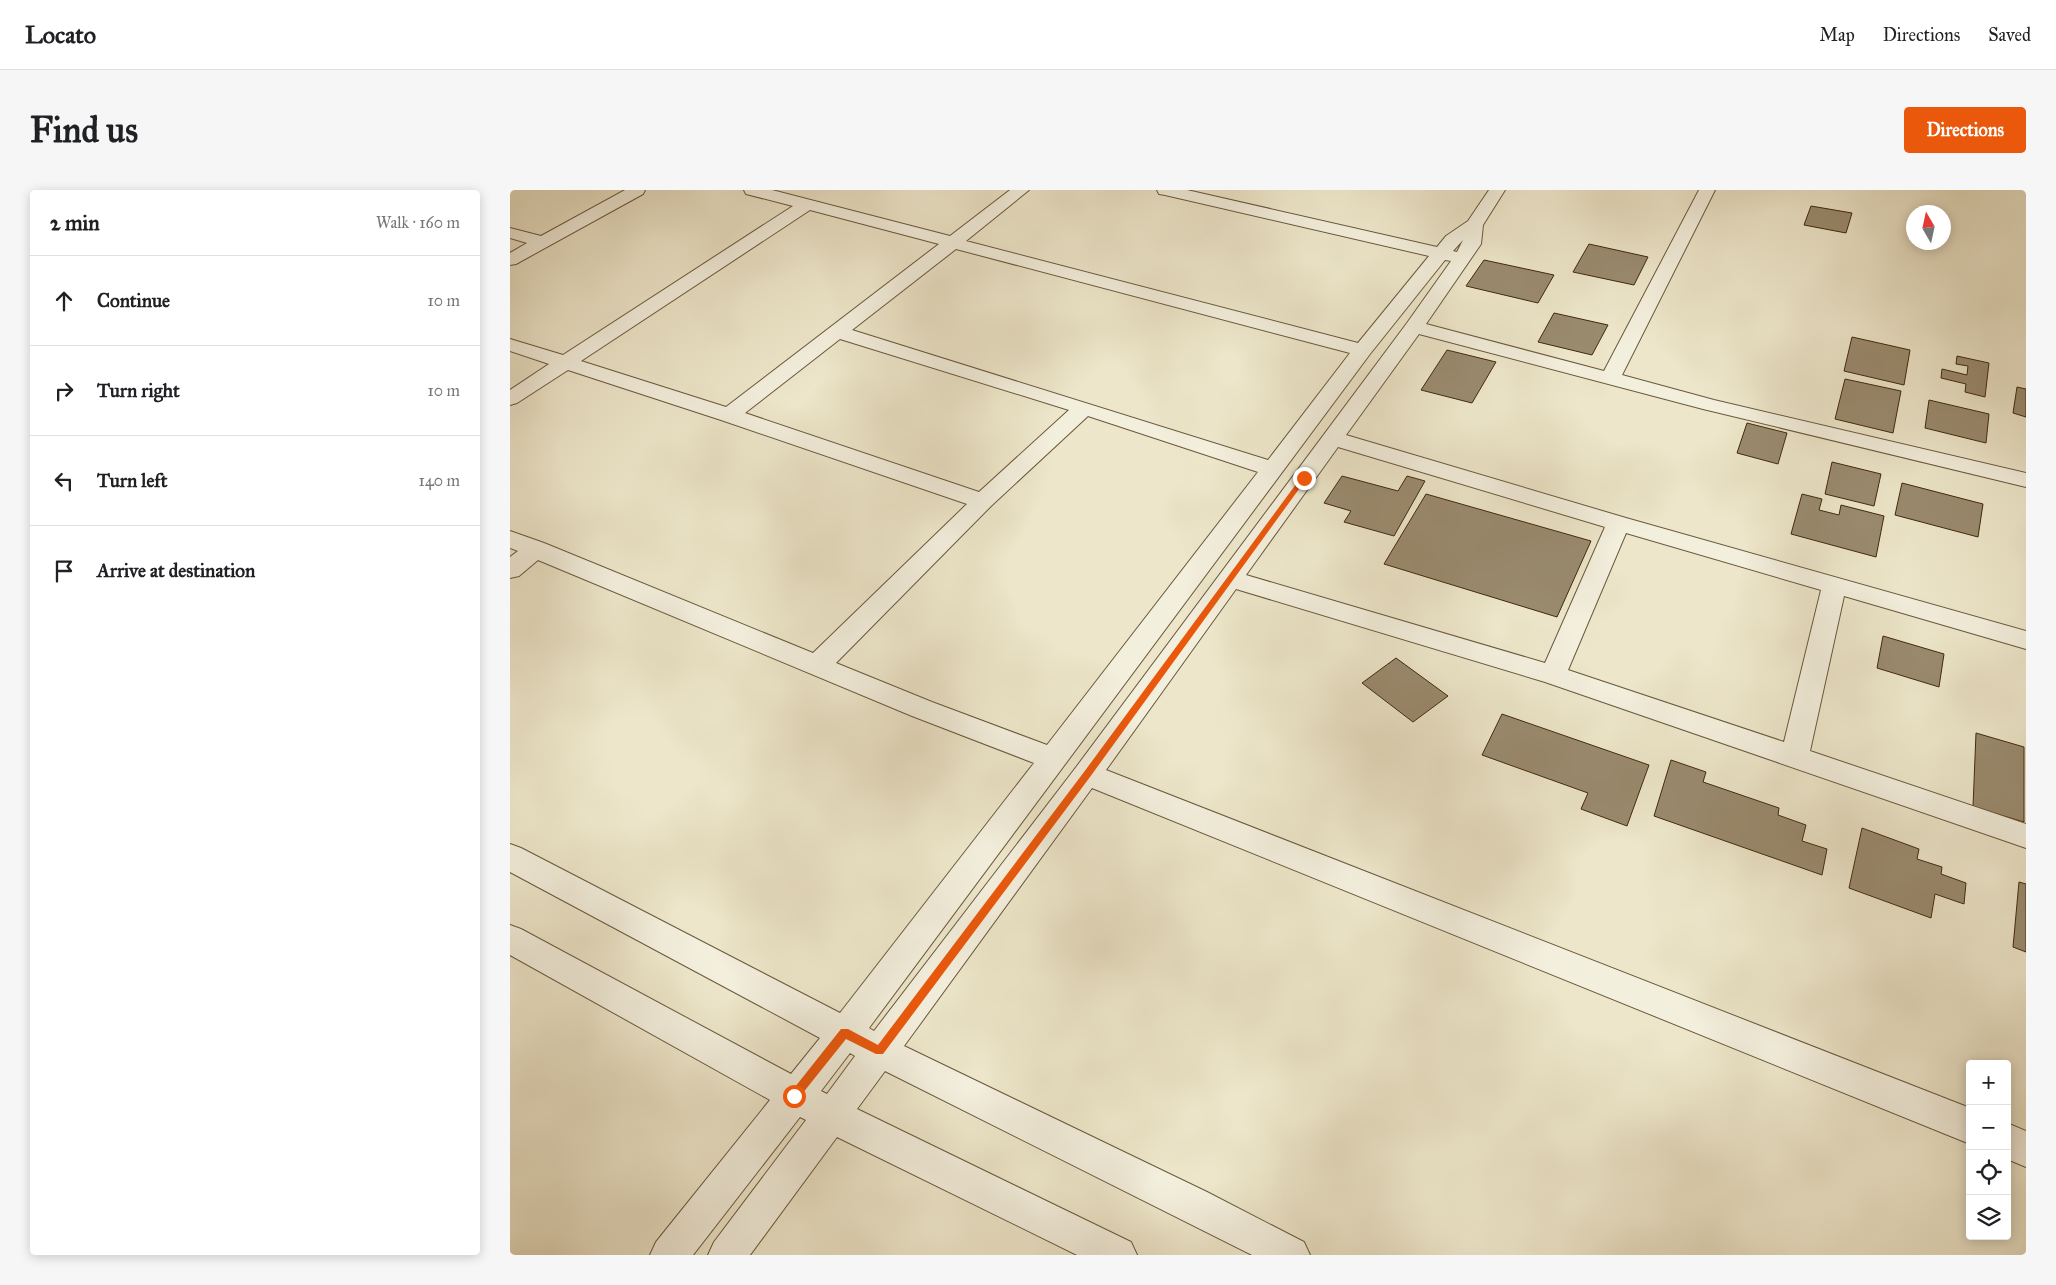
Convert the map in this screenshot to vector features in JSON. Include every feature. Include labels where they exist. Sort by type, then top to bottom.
[{"type":"street","points":[[510,260],[637,190]]},
{"type":"street","points":[[752,190],[1364,350]]},
{"type":"street","points":[[729,415],[1020,190]]},
{"type":"street","points":[[1164,190],[1460,244]]},
{"type":"street","points":[[1236,190],[1460,244]]},
{"type":"street","points":[[727,1255],[1087,774],[1414,327],[1460,244],[1496,190]]},
{"type":"street","points":[[1610,378],[1700,192]]},
{"type":"street","points":[[510,399],[806,205]]},
{"type":"street","points":[[510,233],[543,242]]},
{"type":"street","points":[[669,1255],[845,1033],[1364,350],[1460,244]]},
{"type":"street","points":[[1414,327],[1738,411],[2026,480]]},
{"type":"street","points":[[838,332],[1084,408],[1272,469]]},
{"type":"street","points":[[510,345],[729,415],[983,500]]},
{"type":"street","points":[[817,666],[983,500],[1084,408]]},
{"type":"street","points":[[1333,438],[1618,524],[2026,640]]},
{"type":"street","points":[[1553,675],[1618,524]]},
{"type":"street","points":[[510,539],[817,666],[1022,748],[1055,758]]},
{"type":"street","points":[[510,570],[536,549]]},
{"type":"street","points":[[1230,579],[1553,675],[2026,836]]},
{"type":"street","points":[[1794,758],[1834,586]]},
{"type":"street","points":[[1087,774],[1966,1124]]},
{"type":"street","points":[[510,857],[879,1051],[1292,1255]]},
{"type":"street","points":[[510,939],[794,1096],[1118,1255]]},
{"type":"street","points":[[2011,1143],[2026,1149]]},
{"type":"building","points":[[1811,206],[1852,213],[1846,233],[1804,225]]},
{"type":"building","points":[[1589,244],[1648,257],[1634,285],[1573,272]]},
{"type":"building","points":[[1484,260],[1554,275],[1538,303],[1466,286]]},
{"type":"building","points":[[1554,313],[1608,325],[1592,355],[1538,342]]},
{"type":"building","points":[[1852,337],[1910,350],[1904,385],[1844,371]]},
{"type":"building","points":[[1447,350],[1496,362],[1472,403],[1421,390]]},
{"type":"building","points":[[1957,356],[1989,363],[1985,397],[1965,392],[1966,384],[1941,378],[1942,369],[1967,375],[1968,366],[1956,364]]},
{"type":"building","points":[[1845,379],[1901,391],[1893,433],[1835,419]]},
{"type":"building","points":[[2017,387],[2026,389],[2026,417],[2013,413]]},
{"type":"building","points":[[1929,400],[1989,414],[1986,443],[1925,428]]},
{"type":"building","points":[[1747,423],[1787,433],[1778,464],[1737,453]]},
{"type":"building","points":[[1832,462],[1881,474],[1874,506],[1825,494]]},
{"type":"building","points":[[1342,476],[1398,491],[1407,476],[1425,481],[1394,536],[1344,522],[1351,511],[1324,503]]},
{"type":"building","points":[[1902,483],[1983,504],[1978,537],[1895,515]]},
{"type":"building","points":[[1426,494],[1591,541],[1557,617],[1384,564]]},
{"type":"building","points":[[1802,494],[1822,499],[1819,510],[1839,515],[1841,505],[1884,516],[1876,557],[1791,534]]},
{"type":"building","points":[[1883,636],[1944,654],[1939,687],[1877,668]]},
{"type":"building","points":[[1396,658],[1448,696],[1413,722],[1362,683]]},
{"type":"building","points":[[1502,714],[1649,765],[1627,826],[1581,809],[1588,793],[1482,755]]},
{"type":"building","points":[[1976,733],[2024,747],[2024,822],[1973,807]]},
{"type":"building","points":[[1671,760],[1706,772],[1703,782],[1779,808],[1778,815],[1806,825],[1802,841],[1827,849],[1822,875],[1654,816]]},
{"type":"building","points":[[1862,828],[1919,849],[1917,859],[1942,867],[1941,874],[1966,883],[1964,904],[1935,894],[1931,918],[1849,888]]},
{"type":"building","points":[[2019,882],[2026,884],[2026,952],[2013,947]]},
{"type":"route","points":[[794,1096],[845,1033],[879,1051],[1087,774],[1304,478]]}]
